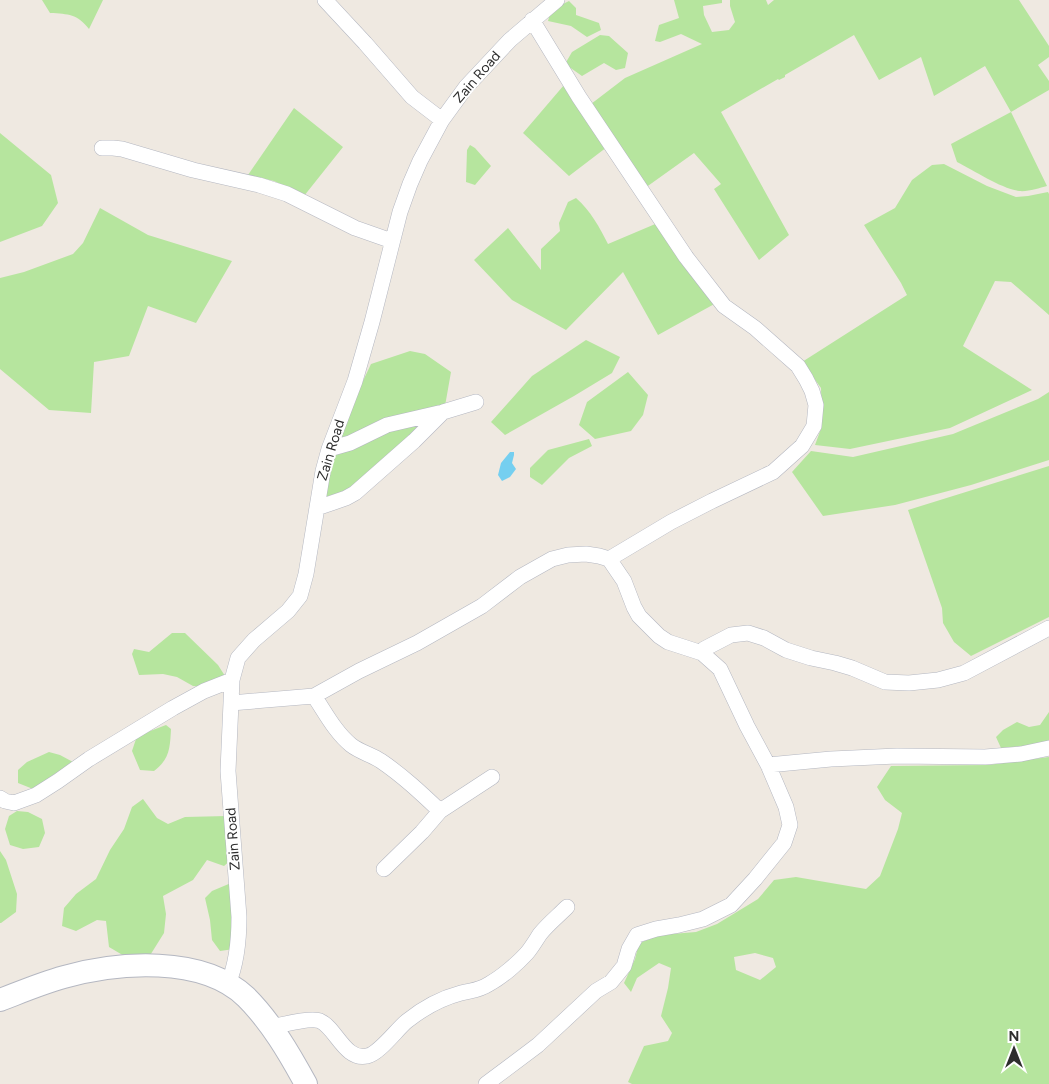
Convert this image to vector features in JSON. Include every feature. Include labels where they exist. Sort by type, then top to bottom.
[{"type":"main road","points":[[0,1000],[64,977],[106,968],[150,965],[202,972],[228,984],[244,996],[272,1027],[306,1084]]},
{"type":"street","points":[[325,0],[412,97],[442,120]]},
{"type":"street","name":"Zain Road","points":[[228,984],[234,971],[239,935],[228,771],[232,680],[238,658],[254,640],[288,611],[300,596],[306,574],[323,471],[329,449],[355,381],[400,212],[410,184],[442,120],[466,87],[510,40],[557,0]]},
{"type":"street","points":[[532,20],[579,97],[686,257],[724,306],[755,328],[798,366],[809,385],[816,405],[814,426],[802,446],[772,472],[672,522],[609,559]]},
{"type":"street","points":[[102,148],[122,149],[193,170],[259,185],[288,194],[355,228],[392,241]]},
{"type":"street","points":[[329,449],[350,443],[387,425],[476,402]]},
{"type":"street","points":[[317,508],[346,498],[355,492],[414,441],[443,412]]},
{"type":"street","points":[[230,703],[314,696],[417,643],[482,606],[520,577],[552,559],[568,555],[586,554],[609,559],[624,581],[639,616],[659,636],[668,642],[702,653],[720,669],[747,726],[768,764],[786,807],[790,825],[784,843],[731,905],[704,919],[637,935],[629,949],[624,966],[611,982],[596,991],[538,1045],[486,1084]]},
{"type":"street","points":[[702,653],[704,648],[731,635],[748,633],[764,638],[786,650],[852,668],[885,682],[909,683],[938,680],[964,673],[1049,628]]},
{"type":"street","points":[[0,798],[14,803],[36,795],[89,759],[173,708],[204,691],[232,680]]},
{"type":"street","points":[[314,696],[337,730],[350,744],[365,754],[379,759],[398,773],[416,787],[440,811]]},
{"type":"street","points":[[768,764],[840,758],[897,756],[985,757],[1021,754],[1049,748]]},
{"type":"street","points":[[384,869],[422,832],[440,811],[492,777]]},
{"type":"street","points":[[272,1027],[313,1020],[320,1021],[350,1052],[358,1056],[367,1056],[374,1053],[406,1021],[430,1006],[460,993],[477,991],[491,983],[527,953],[541,934],[567,907]]},
{"type":"green space","points":[[42,0],[103,0],[89,29],[81,20],[72,16],[50,13]]},
{"type":"green space","points":[[674,0],[722,0],[722,3],[703,6],[704,15],[712,32],[729,30],[735,22],[730,0],[766,0],[768,5],[774,0],[1019,0],[1049,46],[1049,57],[1038,65],[1049,81],[1049,90],[1011,112],[985,66],[934,96],[921,57],[879,80],[854,35],[785,75],[785,77],[778,79],[721,112],[789,235],[759,260],[714,189],[721,184],[694,153],[645,188],[591,104],[625,78],[702,44],[681,34],[660,42],[655,41],[659,25],[679,18]]},
{"type":"green space","points":[[569,1],[576,8],[576,15],[599,23],[601,30],[587,37],[571,26],[548,21],[551,10]]},
{"type":"green space","points":[[600,35],[609,36],[628,53],[625,68],[616,70],[604,63],[582,76],[565,64],[572,52]]},
{"type":"green space","points":[[564,85],[607,147],[569,176],[523,133]]},
{"type":"green space","points":[[294,108],[343,147],[304,196],[274,181],[248,175]]},
{"type":"green space","points":[[1011,112],[1047,186],[1019,191],[996,183],[957,162],[951,144]]},
{"type":"green space","points":[[0,133],[51,175],[58,203],[42,226],[0,242]]},
{"type":"green space","points":[[470,145],[491,166],[475,185],[466,182],[467,150]]},
{"type":"green space","points":[[944,164],[987,186],[1016,197],[1048,192],[1049,194],[1049,315],[1011,282],[995,281],[963,346],[1032,390],[950,428],[850,449],[815,445],[822,426],[821,388],[802,362],[907,295],[864,225],[895,208],[912,180],[932,165]]},
{"type":"green space","points":[[576,198],[590,214],[608,244],[660,222],[718,302],[658,335],[623,272],[566,330],[512,300],[474,260],[508,228],[541,270],[541,249],[560,231],[559,223],[568,202]]},
{"type":"green space","points":[[100,208],[148,235],[232,261],[196,323],[148,306],[129,356],[94,362],[91,413],[49,410],[0,369],[0,278],[24,272],[73,254],[83,243]]},
{"type":"green space","points":[[586,340],[620,357],[612,373],[505,435],[491,422],[532,376]]},
{"type":"green space","points":[[410,351],[425,354],[451,372],[445,406],[421,413],[413,441],[363,483],[329,497],[319,493],[337,436],[371,364]]},
{"type":"green space","points":[[628,372],[648,395],[643,415],[631,431],[595,439],[579,425],[587,402]]},
{"type":"green space","points":[[1049,392],[1049,460],[971,485],[895,505],[823,516],[792,472],[811,451],[853,457],[953,434],[1038,399]]},
{"type":"green space","points":[[589,439],[592,446],[569,458],[542,485],[530,477],[530,468],[548,450]]},
{"type":"green space","points":[[1049,466],[1049,617],[971,656],[954,642],[943,623],[942,608],[908,510]]},
{"type":"green space","points":[[172,633],[185,633],[218,665],[225,676],[212,687],[193,686],[177,677],[163,674],[139,675],[132,654],[134,649],[149,652]]},
{"type":"green space","points":[[1049,712],[1049,741],[1037,745],[1001,748],[996,737],[1003,730],[1017,722],[1029,727],[1040,725]]},
{"type":"green space","points":[[166,725],[171,729],[166,757],[154,771],[140,770],[132,751],[137,736]]},
{"type":"green space","points":[[49,752],[73,762],[33,789],[18,783],[18,770],[27,762]]},
{"type":"green space","points":[[1049,757],[1049,1084],[632,1084],[628,1082],[644,1046],[668,1041],[672,1033],[661,1016],[671,968],[659,963],[637,978],[631,992],[624,983],[635,959],[639,943],[660,935],[696,932],[717,924],[758,899],[774,880],[796,877],[866,889],[880,876],[902,813],[885,800],[877,787],[891,766],[988,765]],"holes":[[[755,953],[773,958],[776,967],[760,980],[736,970],[734,957]]]},
{"type":"green space","points":[[143,799],[157,818],[168,824],[185,817],[227,816],[231,860],[224,866],[207,860],[193,880],[163,896],[166,914],[164,933],[149,957],[131,960],[109,947],[106,921],[97,920],[76,931],[62,926],[64,908],[76,894],[96,879],[110,850],[124,829],[132,807]]},
{"type":"green space","points":[[17,811],[28,812],[42,819],[45,833],[39,847],[23,849],[10,845],[5,829],[9,816]]},
{"type":"green space","points":[[0,851],[6,860],[17,894],[16,912],[1,923],[0,923]]},
{"type":"green space","points":[[231,883],[234,949],[220,951],[212,940],[205,898],[212,891]]},
{"type":"water","points":[[510,452],[514,452],[512,463],[516,469],[510,477],[502,481],[498,475],[501,463]]}]
